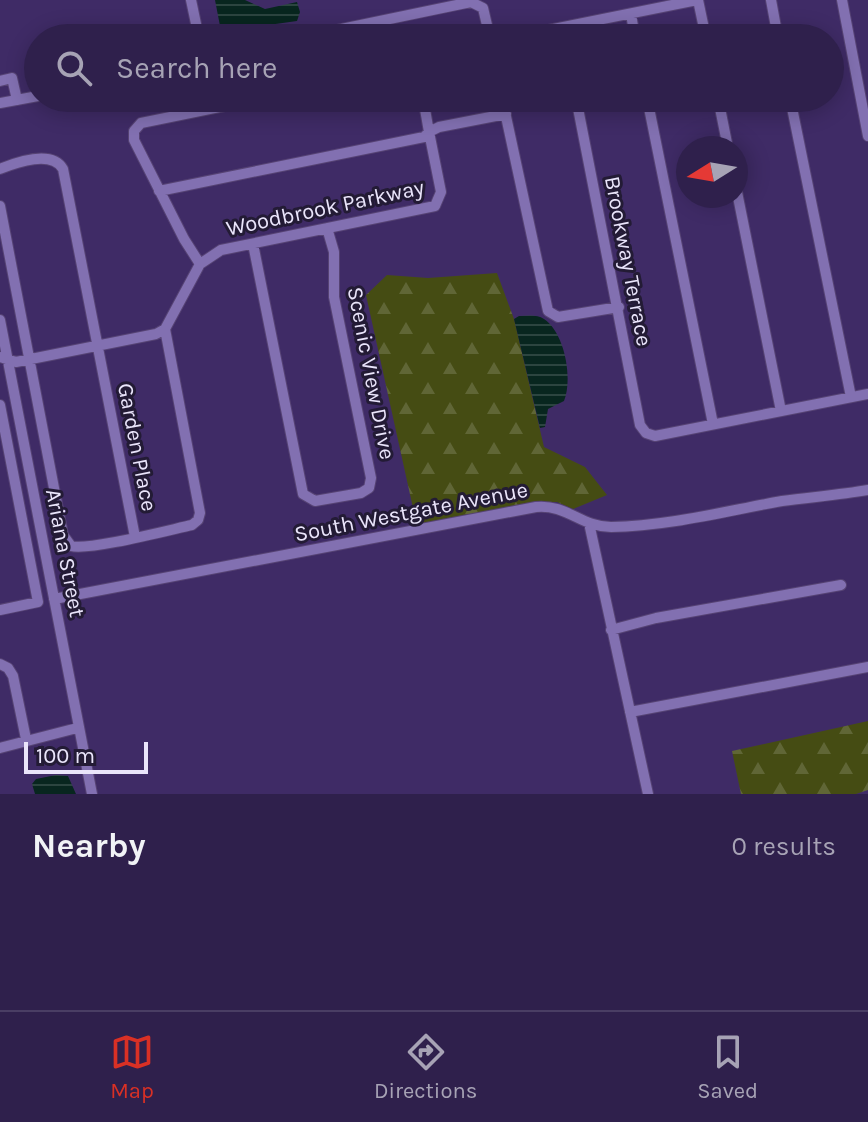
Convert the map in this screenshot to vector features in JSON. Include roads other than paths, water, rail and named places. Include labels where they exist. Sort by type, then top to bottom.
[{"type":"street","points":[[191,0],[196,24]]},
{"type":"street","points":[[595,24],[697,0],[703,24]]},
{"type":"street","points":[[771,0],[775,24]]},
{"type":"street","points":[[842,0],[868,136]]},
{"type":"street","points":[[365,24],[465,3],[478,4],[483,8],[487,24]]},
{"type":"street","points":[[631,14],[633,24]]},
{"type":"street","points":[[0,81],[12,78],[17,100]]},
{"type":"street","points":[[0,103],[24,99]]},
{"type":"street","points":[[4,358],[16,362],[30,360],[156,334],[165,329],[200,264],[159,191],[134,140],[134,131],[138,126],[201,112]]},
{"type":"street","name":"Woodbrook Parkway","points":[[200,264],[221,250],[435,206],[441,192],[425,112]]},
{"type":"street","name":"Brookway Terrace","points":[[579,112],[640,425],[644,432],[655,436],[713,424]]},
{"type":"street","points":[[650,112],[713,424],[868,394]]},
{"type":"street","points":[[721,112],[726,136]]},
{"type":"street","points":[[793,112],[851,397]]},
{"type":"street","points":[[159,191],[424,137],[439,127],[506,114],[548,311],[558,317],[619,307]]},
{"type":"street","name":"Garden Place","points":[[0,169],[48,158],[61,164],[135,537],[81,548],[67,543],[30,360]]},
{"type":"street","points":[[0,206],[30,360]]},
{"type":"street","points":[[740,208],[781,411]]},
{"type":"street","name":"Scenic View Drive","points":[[253,244],[303,494],[315,501],[361,493],[369,488],[371,478],[334,297],[334,252],[327,228]]},
{"type":"street","name":"Ariana Street","points":[[0,320],[4,358],[92,794]]},
{"type":"street","points":[[135,537],[192,525],[200,513],[165,329]]},
{"type":"street","points":[[0,405],[38,602],[0,610]]},
{"type":"street","name":"South Westgate Avenue","points":[[54,599],[536,507],[556,506],[589,523],[608,527],[671,522],[868,490]]},
{"type":"street","points":[[589,523],[648,794]]},
{"type":"street","points":[[611,630],[656,618],[841,585]]},
{"type":"street","points":[[0,664],[8,668],[13,676],[26,739]]},
{"type":"street","points":[[630,712],[868,667]]},
{"type":"street","points":[[0,748],[77,728]]}]
